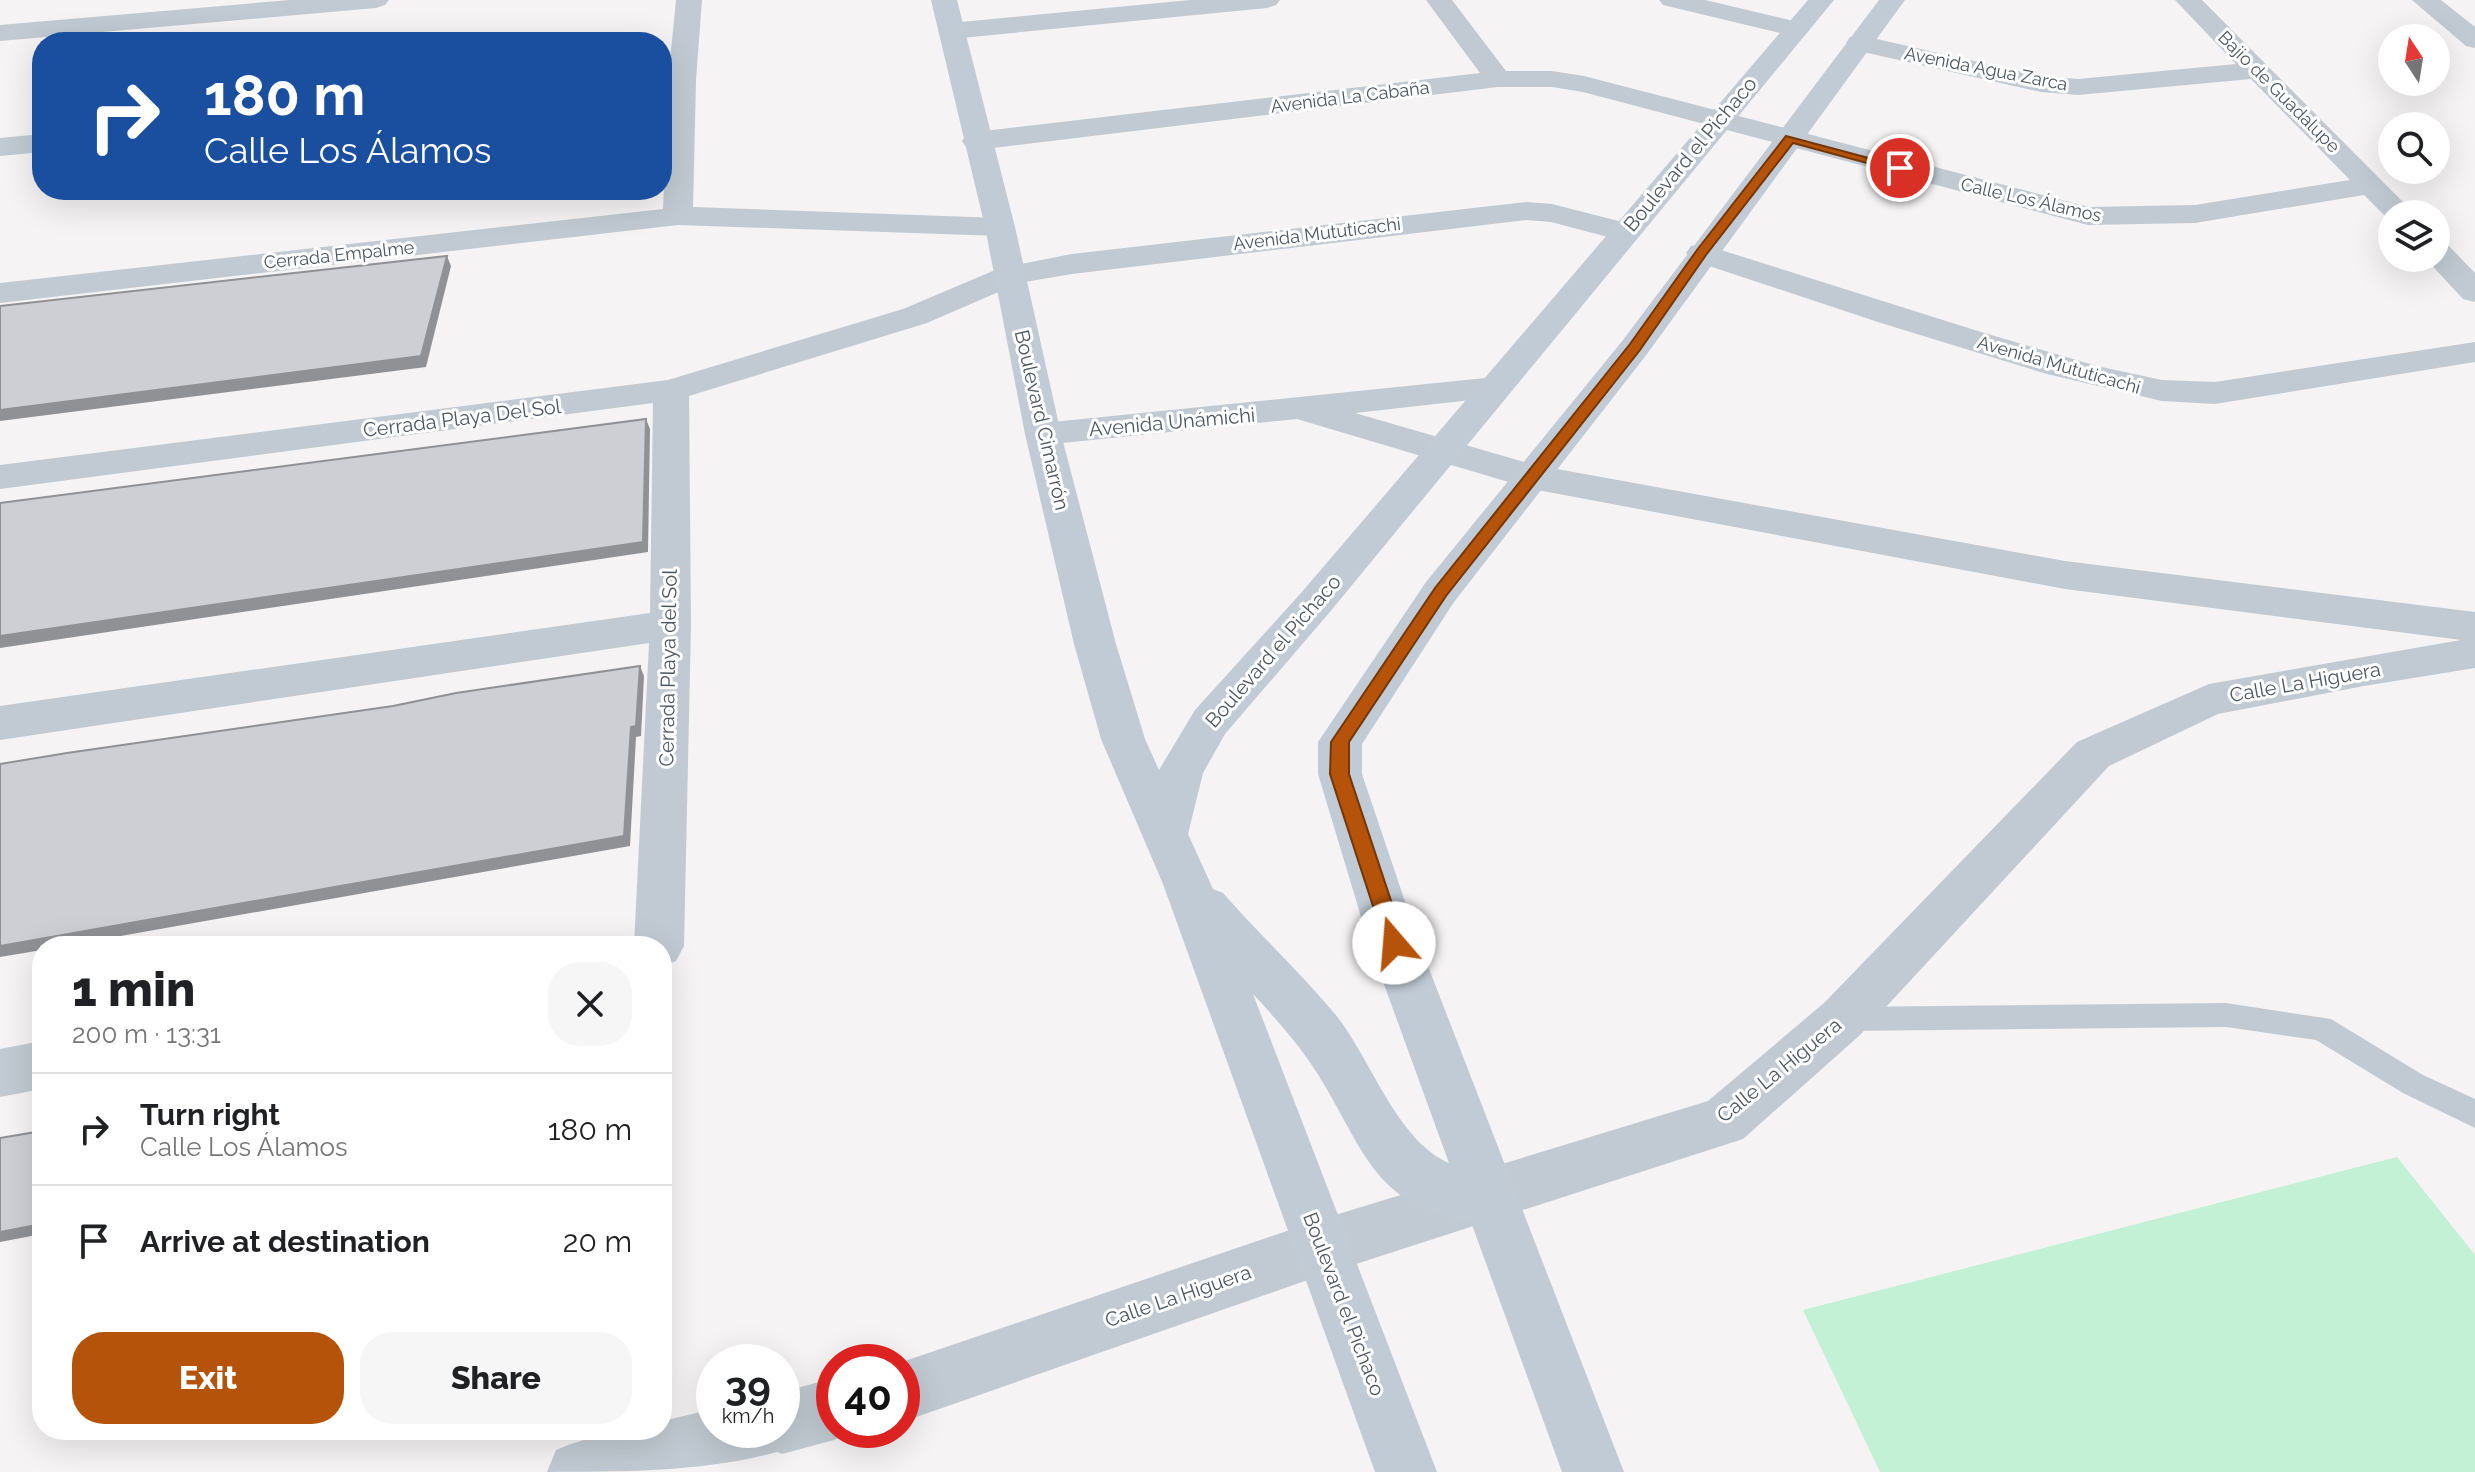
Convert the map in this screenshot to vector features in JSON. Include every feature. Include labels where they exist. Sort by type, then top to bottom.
[{"type":"street","points":[[0,33],[376,0]]},
{"type":"street","points":[[678,216],[672,81],[689,0]]},
{"type":"street","points":[[947,16],[1267,0]]},
{"type":"street","points":[[1439,0],[1498,79]]},
{"type":"street","points":[[1672,0],[1797,29]]},
{"type":"street","name":"Boulevard el Pichaco","points":[[1406,1472],[1166,832],[1181,771],[1210,722],[1821,0]]},
{"type":"street","points":[[1593,1472],[1394,943],[1340,774],[1340,742],[1440,592],[1635,347],[1892,0]]},
{"type":"street","name":"Bajio de Guadalupe","points":[[2188,0],[2386,200]]},
{"type":"street","points":[[2425,0],[2475,40]]},
{"type":"street","name":"Boulevard Cimarrón","points":[[947,16],[1000,227],[1043,434],[1095,644],[1123,739],[1166,832]]},
{"type":"street","name":"Avenida Agua Zarca","points":[[1859,43],[2041,84],[2078,87],[2258,70]]},
{"type":"street","name":"Avenida La Cabaña","points":[[976,141],[1498,79],[1552,79],[1584,84],[1720,118]]},
{"type":"street","name":"Calle Los Álamos","points":[[1720,118],[2088,216],[2137,220],[2199,216],[2371,185]]},
{"type":"street","points":[[0,147],[32,144]]},
{"type":"street","name":"Avenida Mututicachi","points":[[915,316],[1011,275],[1224,245],[1526,211],[1552,213],[1623,232]]},
{"type":"street","name":"Cerrada Empalme","points":[[0,293],[678,216],[1000,227]]},
{"type":"street","name":"Avenida Mututicachi","points":[[1702,253],[1944,332],[2132,387],[2177,394],[2215,393],[2475,352]]},
{"type":"street","points":[[2450,266],[2475,292]]},
{"type":"street","name":"Cerrada Playa Del Sol","points":[[0,477],[671,390],[915,316]]},
{"type":"street","name":"Avenida Unámichi","points":[[1043,434],[1495,388]]},
{"type":"street","name":"Cerrada Playa del Sol","points":[[659,936],[670,625],[671,390]]},
{"type":"street","name":"Avenida Unámichi","points":[[1301,409],[1532,477],[2065,575],[2475,627]]},
{"type":"street","name":"Cerrada Playa Del Sol","points":[[0,723],[670,625]]},
{"type":"street","name":"Calle La Higuera","points":[[920,1386],[1322,1247],[1724,1121],[1842,1019],[2093,754],[2209,700],[2364,670],[2475,653]]},
{"type":"street","points":[[1187,884],[1222,926],[1273,977],[1331,1050],[1381,1138],[1399,1159],[1435,1185],[1454,1193],[1489,1197]]},
{"type":"street","points":[[0,1073],[32,1067]]},
{"type":"street","points":[[578,1472],[696,1444]]},
{"type":"lane","points":[[1842,1019],[2226,1015],[2321,1028],[2413,1084],[2475,1114]]},
{"type":"green space","points":[[2397,1157],[2475,1255],[2475,1472],[1880,1472],[1803,1310]]},
{"type":"building","points":[[447,256],[421,356],[0,410],[0,306]]},
{"type":"building","points":[[646,419],[643,542],[0,636],[0,503]]},
{"type":"building","points":[[640,666],[636,726],[631,727],[624,836],[57,936],[32,936],[32,940],[0,946],[0,764],[393,706],[456,693]]},
{"type":"building","points":[[32,1133],[32,1226],[0,1232],[0,1138]]},
{"type":"route","points":[[1394,943],[1340,774],[1340,742],[1352,720],[1440,592],[1635,347],[1702,253],[1790,139],[1900,168]]}]
